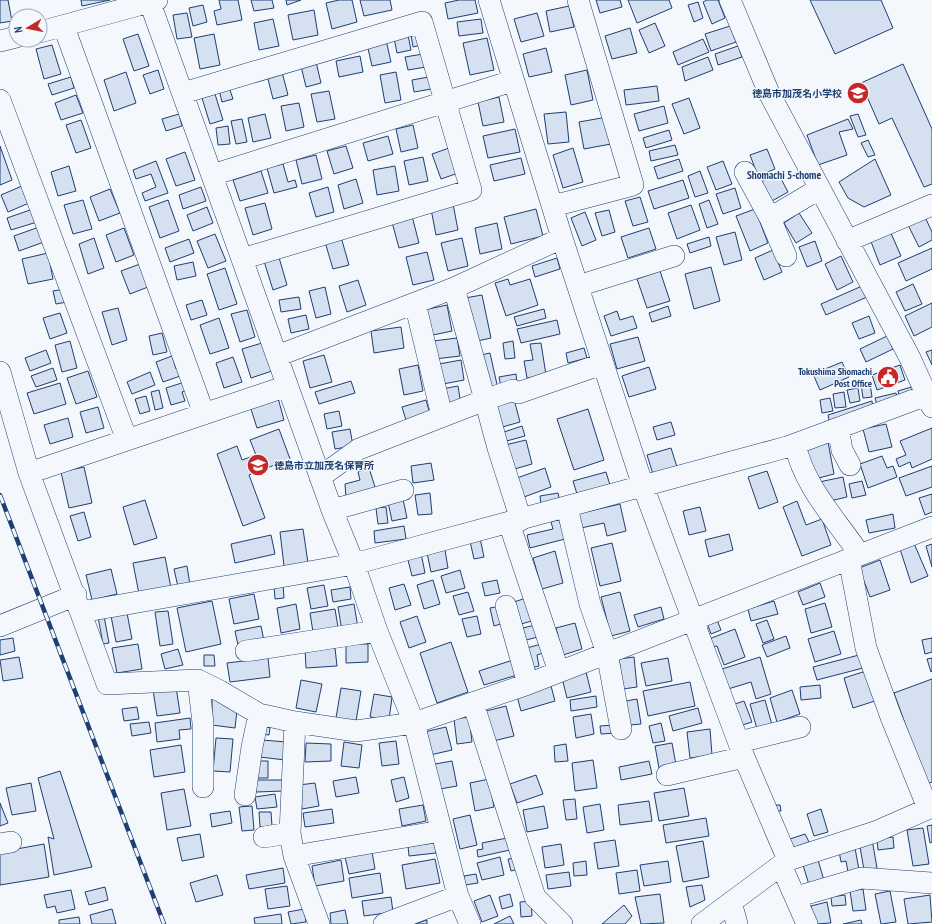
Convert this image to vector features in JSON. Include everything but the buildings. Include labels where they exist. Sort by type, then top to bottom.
[{"type":"street","points":[[489,0],[512,81],[602,364],[643,486],[807,924]]},
{"type":"street","points":[[553,206],[633,185],[578,0]]},
{"type":"street","points":[[0,626],[9,621],[78,604],[354,564],[515,522],[567,506],[795,444],[838,428],[929,401],[910,358],[768,93],[730,0]]},
{"type":"street","points":[[48,30],[152,1],[183,93],[320,477],[354,564],[377,631],[414,723],[458,896],[470,924]]},
{"type":"street","points":[[183,93],[422,22],[471,190],[242,259]]},
{"type":"street","points":[[64,27],[204,414]]},
{"type":"street","points":[[212,175],[512,81]]},
{"type":"street","points":[[0,100],[127,440]]},
{"type":"street","points":[[745,172],[770,218],[786,256]]},
{"type":"street","points":[[770,218],[819,189]]},
{"type":"street","points":[[847,242],[932,205]]},
{"type":"street","points":[[277,356],[454,288],[562,238]]},
{"type":"street","points":[[578,286],[674,256]]},
{"type":"street","points":[[454,288],[498,448],[515,522],[559,672]]},
{"type":"street","points":[[415,303],[442,416]]},
{"type":"street","points":[[320,477],[360,449],[442,416],[513,390],[518,393],[602,364]]},
{"type":"street","points":[[0,372],[29,473],[107,684],[198,680],[259,714],[295,722],[356,732],[414,723],[528,684],[693,618],[932,527]]},
{"type":"street","points":[[29,473],[288,386]]},
{"type":"street","points":[[838,428],[842,450],[850,466]]},
{"type":"street","points":[[702,924],[785,862],[875,832],[930,808],[891,717],[866,648],[855,557],[814,492],[799,462],[795,444]]},
{"type":"street","points":[[332,510],[403,490]]},
{"type":"street","points":[[567,506],[590,604],[606,653],[621,730]]},
{"type":"street","points":[[506,606],[528,684]]},
{"type":"street","points":[[246,651],[377,631]]},
{"type":"street","points":[[198,680],[202,723],[203,787]]},
{"type":"street","points":[[473,703],[534,897],[562,924]]},
{"type":"street","points":[[245,795],[252,747],[259,714]]},
{"type":"street","points":[[295,722],[290,833],[294,856],[319,924]]},
{"type":"street","points":[[667,775],[741,750],[800,727]]},
{"type":"street","points":[[294,856],[441,831]]},
{"type":"street","points":[[264,837],[290,833]]},
{"type":"street","points":[[796,897],[860,878],[932,883]]},
{"type":"street","points":[[384,924],[458,896]]},
{"type":"street","points":[[731,902],[737,924]]},
{"type":"railway","points":[[0,495],[164,924]]},
{"type":"place","name":"徳島市加茂名小学校","points":[[858,93]]},
{"type":"place","name":"Tokushima Shomachi Post Office","points":[[888,377]]},
{"type":"place","name":"徳島市立加茂名保育所","points":[[258,465]]},
{"type":"district","name":"Shomachi 5-chome","points":[[784,175]]}]
